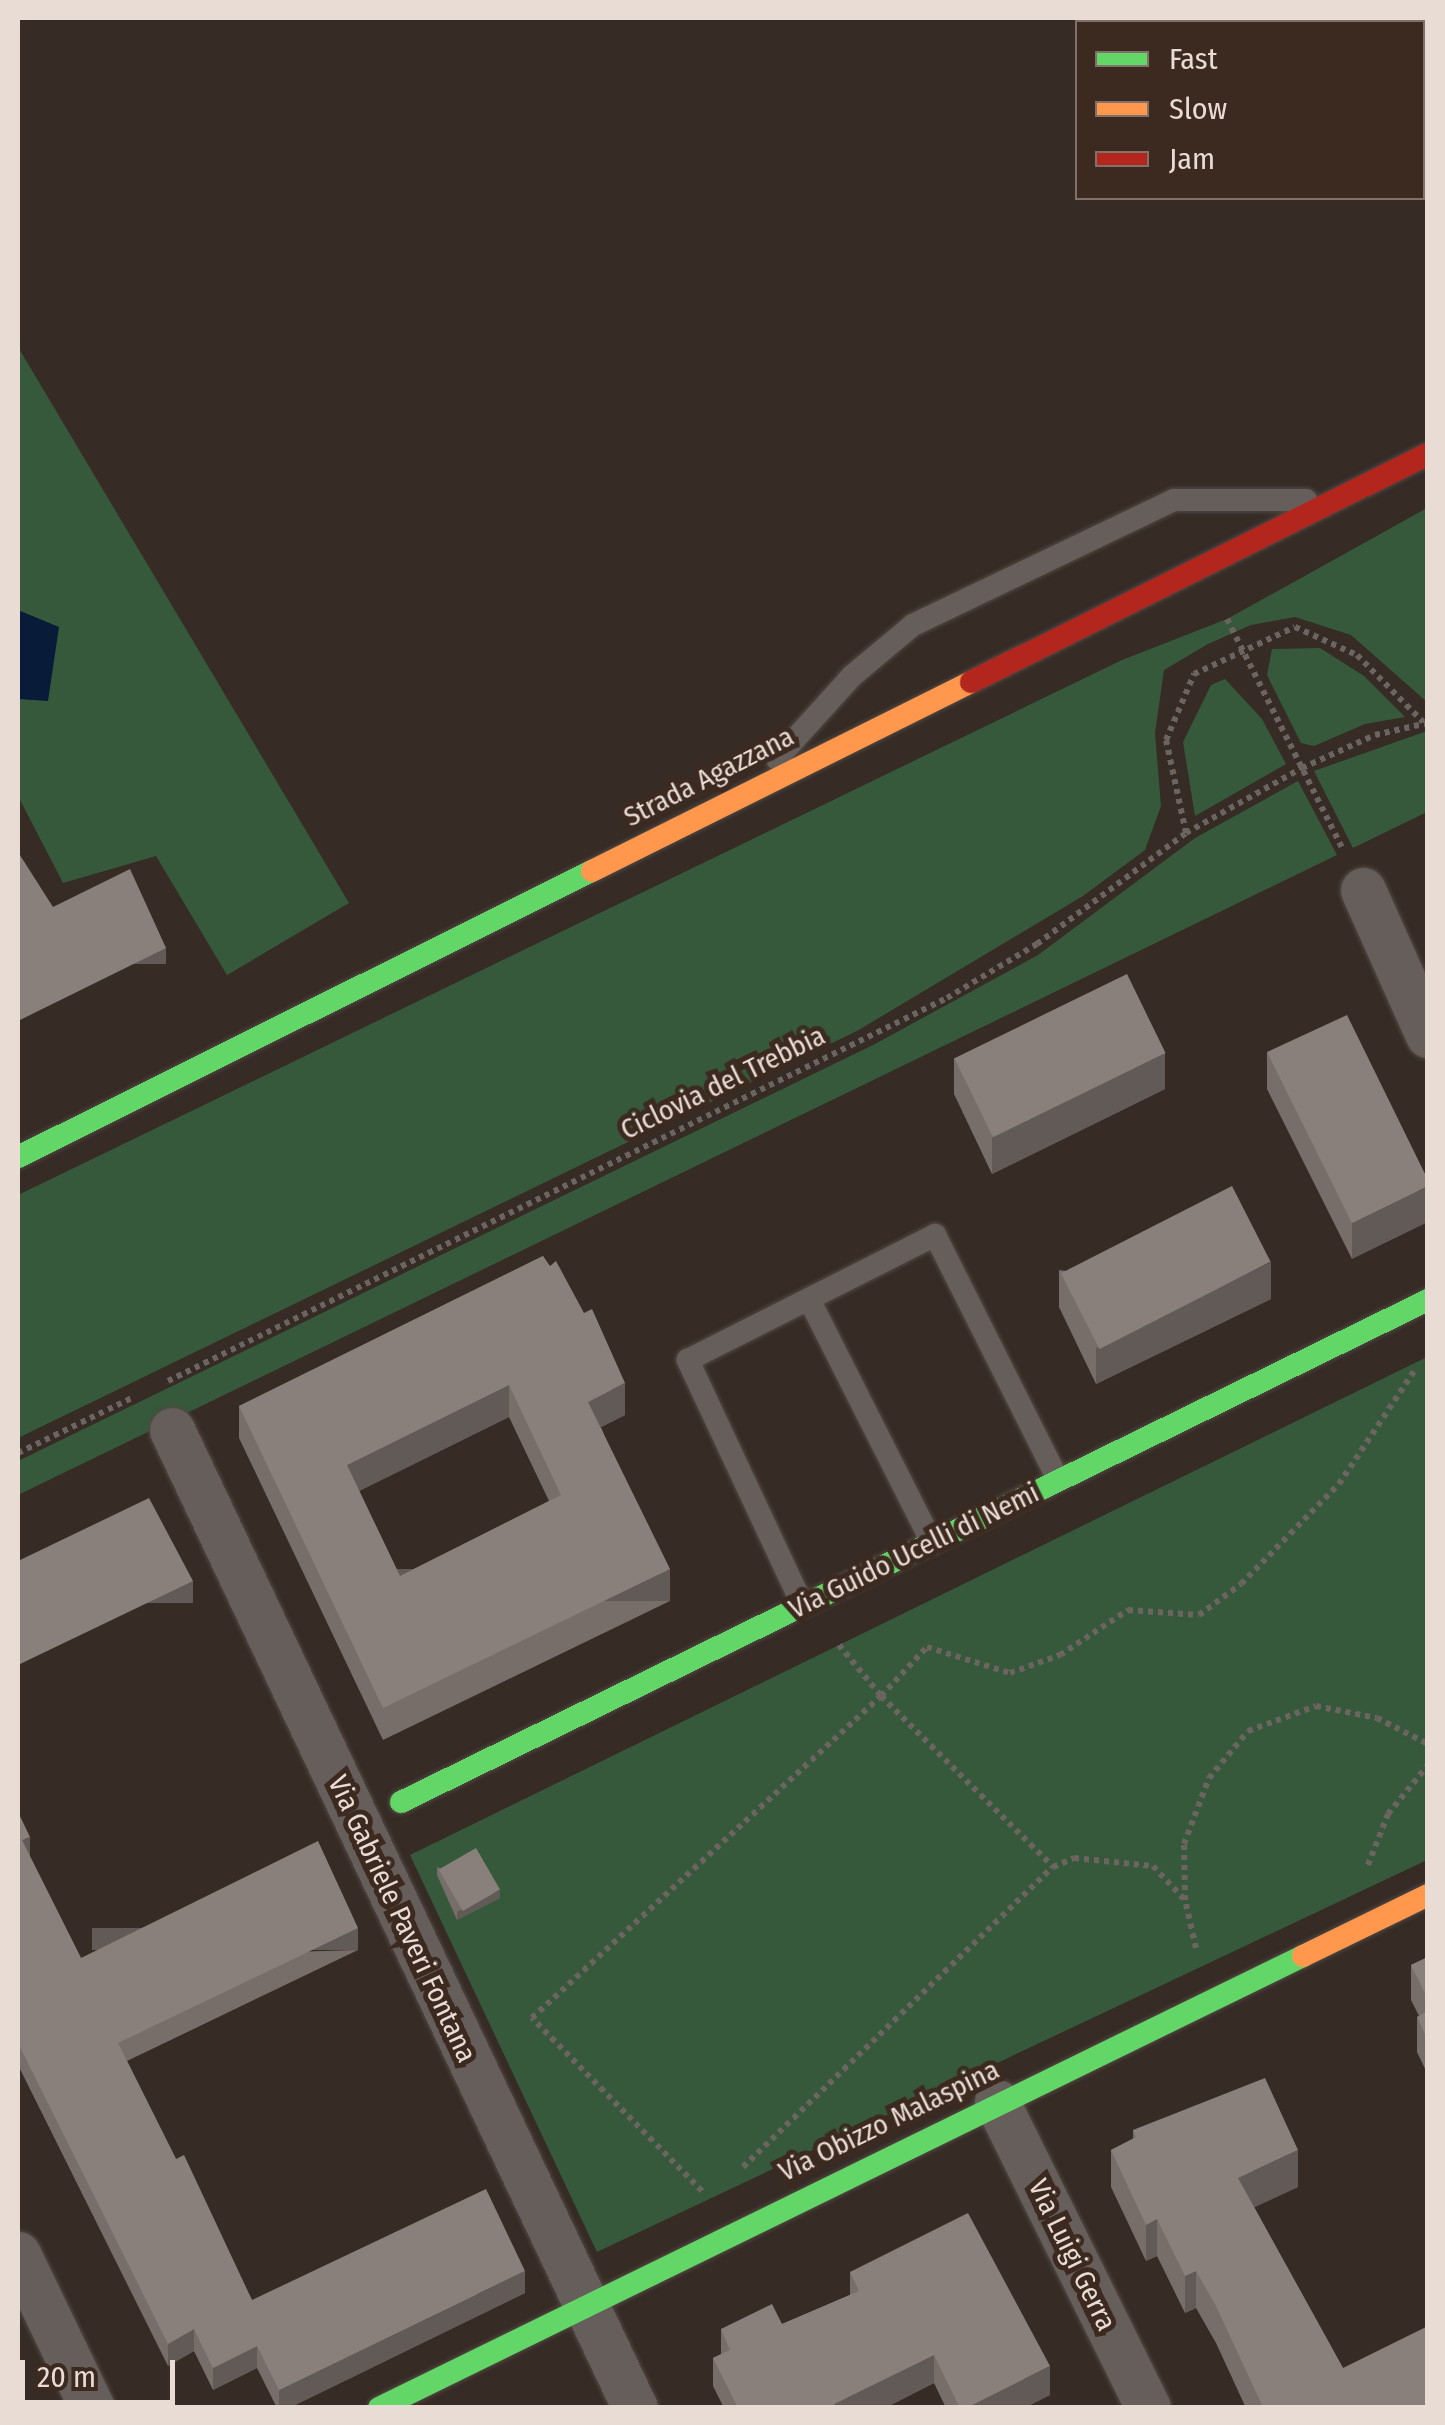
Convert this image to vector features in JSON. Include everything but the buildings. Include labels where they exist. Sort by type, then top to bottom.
[{"type":"street","name":"Strada Agazzana","points":[[18,1156],[1428,454]]},
{"type":"street","points":[[1363,890],[1428,1035]]},
{"type":"street","name":"Via Guido Ucelli di Nemi","points":[[400,1802],[1428,1300]]},
{"type":"street","name":"Via Gabriele Paveri Fontana","points":[[172,1430],[634,2408]]},
{"type":"street","name":"Via Obizzo Malaspina","points":[[379,2408],[996,2102],[1428,1895]]},
{"type":"street","name":"Via Luigi Gerra","points":[[996,2102],[1148,2408]]},
{"type":"street","points":[[18,2254],[92,2408]]},
{"type":"lane","points":[[748,791],[852,676],[913,625],[1174,500],[1333,502]]},
{"type":"lane","points":[[803,1606],[688,1360],[936,1235],[1058,1480]]},
{"type":"lane","points":[[810,1299],[932,1542]]},
{"type":"path","points":[[1227,619],[1363,890]]},
{"type":"path","points":[[1186,833],[1166,740],[1194,674],[1295,627],[1358,655],[1426,723]]},
{"type":"path","name":"Ciclovia del Trebbia","points":[[18,1453],[948,998],[1037,944],[1186,833],[1302,768],[1375,736],[1426,723]]},
{"type":"path","points":[[710,2199],[532,2018],[881,1696],[927,1646],[1010,1672],[1060,1655],[1128,1610],[1199,1615],[1241,1584],[1339,1484],[1422,1359]]},
{"type":"path","points":[[839,1644],[881,1696],[1053,1868]]},
{"type":"path","points":[[1207,2001],[1185,1900],[1184,1844],[1210,1778],[1248,1731],[1316,1706],[1378,1718],[1428,1744]]},
{"type":"path","points":[[1365,1925],[1368,1853],[1388,1814],[1428,1765]]},
{"type":"path","points":[[738,2172],[1053,1868],[1074,1858],[1153,1866],[1185,1900]]},
{"type":"green space","points":[[18,347],[349,903],[227,975],[156,856],[63,883],[18,796]]},
{"type":"green space","points":[[1427,508],[1427,702],[1351,635],[1295,617],[1251,625],[1208,644],[1164,670],[1155,733],[1161,806],[1145,850],[1083,896],[857,1031],[18,1438],[18,1195],[1122,660],[1227,619]]},
{"type":"green space","points":[[1320,648],[1364,676],[1405,717],[1365,724],[1314,746],[1301,743],[1267,675],[1272,649]]},
{"type":"green space","points":[[1225,679],[1262,719],[1286,764],[1195,816],[1183,742],[1211,685]]},
{"type":"green space","points":[[1427,731],[1427,812],[1353,848],[1314,771]]},
{"type":"green space","points":[[1298,781],[1337,855],[18,1495],[18,1461],[875,1044],[1038,955],[1195,838]]},
{"type":"green space","points":[[1427,1357],[1427,1860],[597,2252],[410,1855]]},
{"type":"water","points":[[18,610],[59,627],[48,701],[18,699]]},
{"type":"traffic: fast","points":[[18,1157],[592,871]]},
{"type":"traffic: fast","points":[[401,1802],[1428,1300]]},
{"type":"traffic: fast","points":[[379,2408],[1303,1956]]},
{"type":"traffic: slow","points":[[592,871],[971,682]]},
{"type":"traffic: slow","points":[[1303,1956],[1428,1895]]},
{"type":"traffic: jam","points":[[971,682],[1428,454]]}]
